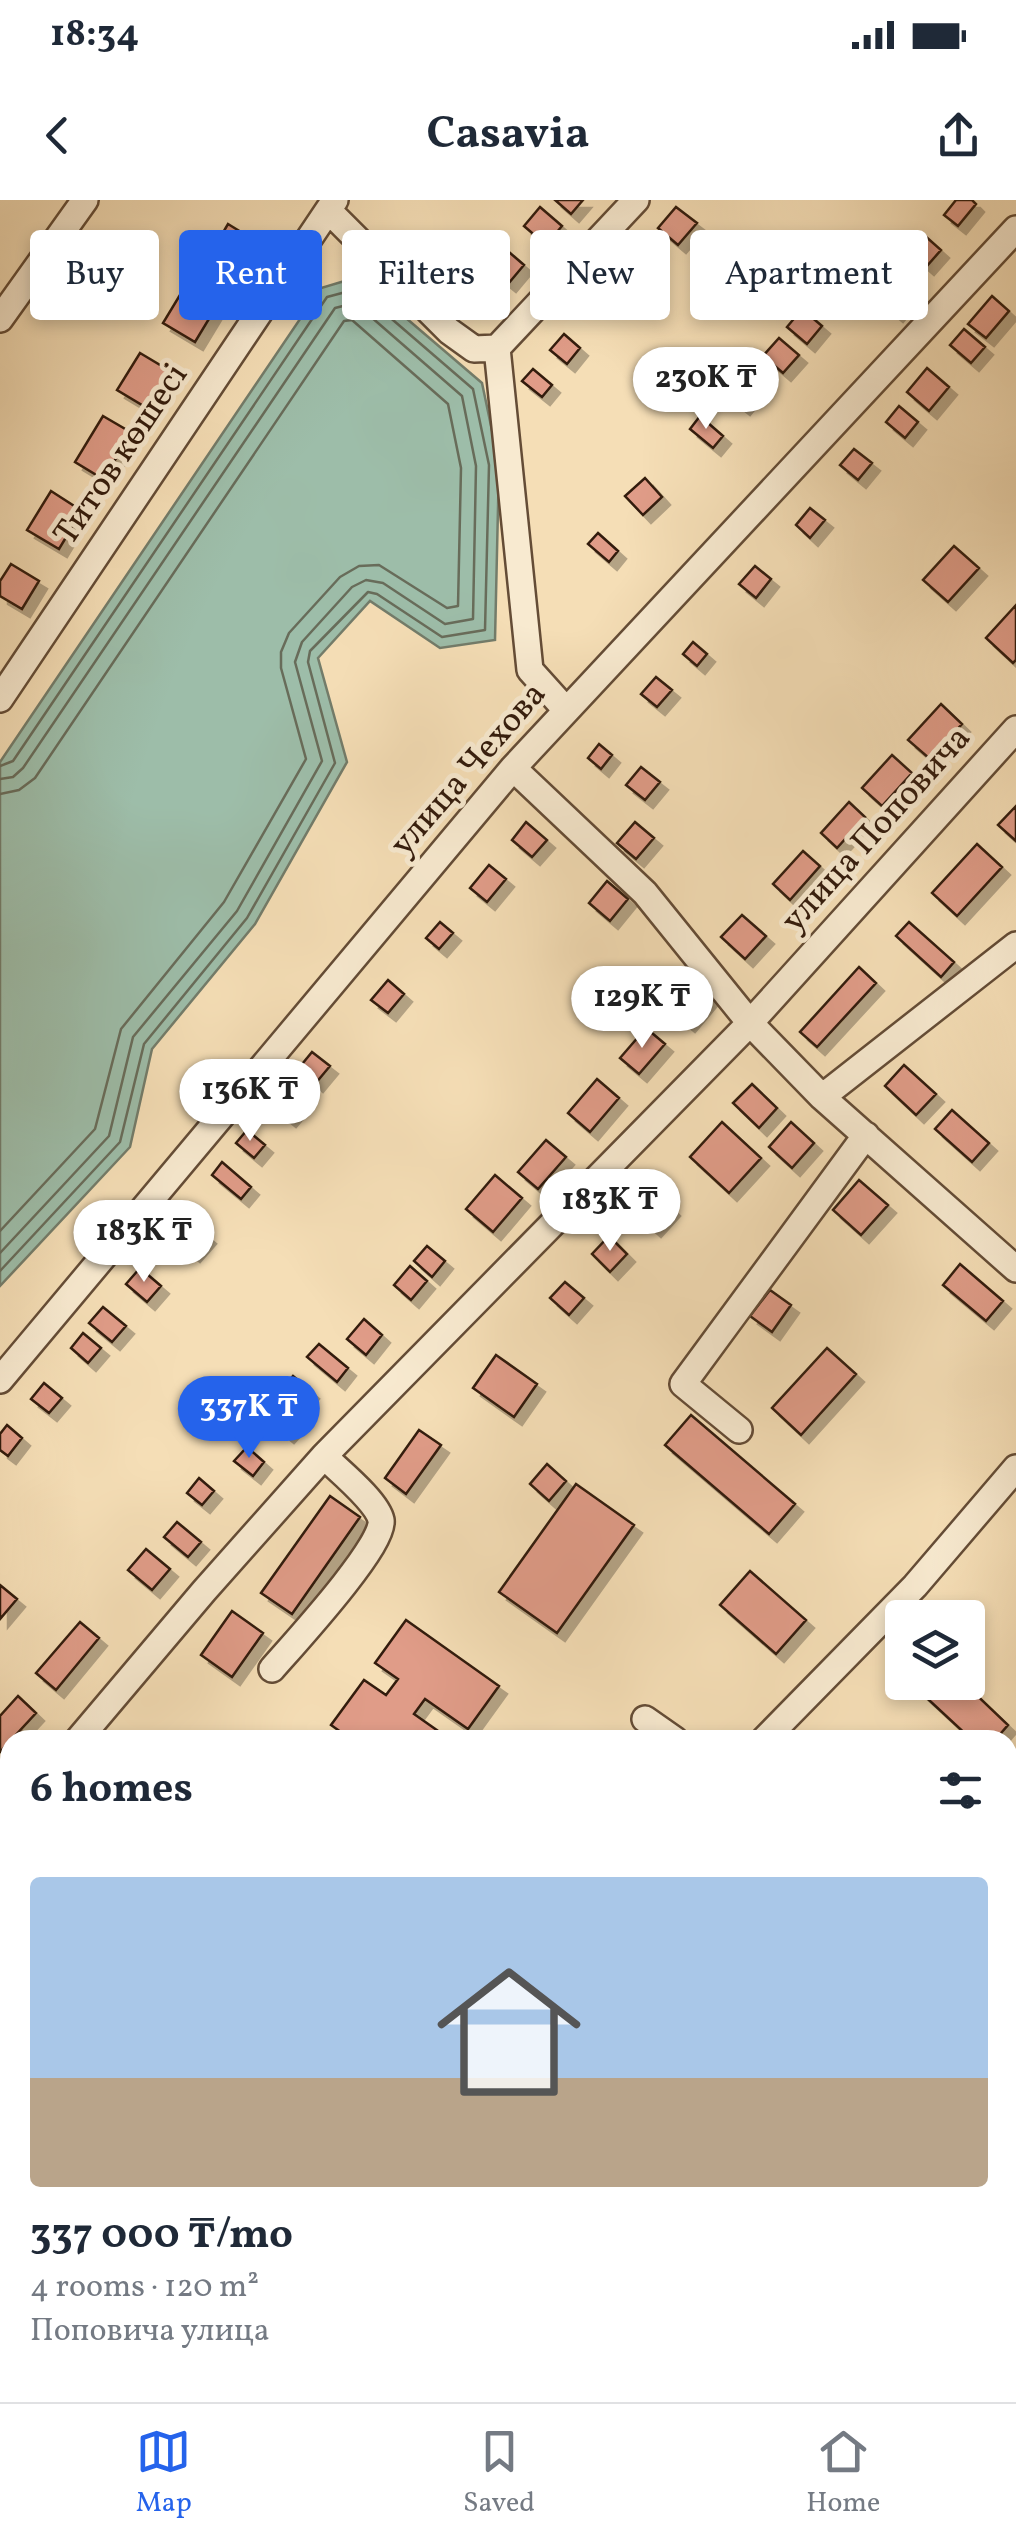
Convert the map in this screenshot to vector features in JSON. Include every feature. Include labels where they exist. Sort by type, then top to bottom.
[{"type":"street","points":[[0,318],[85,200]]},
{"type":"street","points":[[332,205],[449,331],[474,349],[497,348],[636,200]]},
{"type":"street","name":"Титов көшесі","points":[[0,699],[332,205]]},
{"type":"street","name":"улица Чехова","points":[[0,1380],[514,768],[1016,229]]},
{"type":"street","points":[[497,348],[530,670],[566,710]]},
{"type":"street","name":"улица Поповича","points":[[86,1730],[324,1456],[750,1023],[1016,729]]},
{"type":"street","points":[[514,768],[644,893],[750,1023],[822,1097],[1016,1269]]},
{"type":"street","points":[[822,1097],[1016,945]]},
{"type":"street","points":[[739,1430],[683,1384],[866,1135]]},
{"type":"street","points":[[272,1669],[355,1571],[379,1536],[381,1520],[374,1507],[324,1456]]},
{"type":"street","points":[[774,1730],[915,1586],[1016,1468]]},
{"type":"street","points":[[645,1720],[660,1730]]},
{"type":"water","points":[[342,282],[342,320],[408,320],[482,383],[499,464],[495,640],[440,648],[370,601],[318,658],[347,762],[255,924],[152,1049],[130,1147],[0,1286],[0,762],[299,320],[322,320],[322,288]]},
{"type":"building","points":[[555,200],[583,200],[571,214]]},
{"type":"building","points":[[956,200],[972,200],[976,204],[958,226],[944,215]]},
{"type":"building","points":[[540,207],[562,226],[559,230],[530,231],[524,226]]},
{"type":"building","points":[[676,207],[697,223],[678,245],[670,238],[670,230],[658,228]]},
{"type":"building","points":[[928,239],[941,250],[928,265]]},
{"type":"building","points":[[510,253],[524,265],[510,282]]},
{"type":"building","points":[[992,296],[1009,311],[986,338],[968,324]]},
{"type":"building","points":[[179,297],[179,320],[208,320],[195,342],[163,323]]},
{"type":"building","points":[[793,320],[815,320],[822,326],[807,344],[787,327]]},
{"type":"building","points":[[964,329],[985,347],[971,363],[950,345]]},
{"type":"building","points":[[564,334],[580,348],[567,364],[550,350]]},
{"type":"building","points":[[779,338],[799,355],[783,373],[763,356]]},
{"type":"building","points":[[140,353],[170,371],[147,408],[117,390]]},
{"type":"building","points":[[927,368],[949,387],[929,411],[907,392]]},
{"type":"building","points":[[533,369],[552,385],[542,397],[522,381]]},
{"type":"building","points":[[744,373],[759,386],[742,407],[726,394]]},
{"type":"building","points":[[899,406],[918,422],[905,438],[886,422]]},
{"type":"building","points":[[103,416],[132,433],[103,479],[75,462]]},
{"type":"building","points":[[700,416],[723,436],[713,448],[690,429]]},
{"type":"building","points":[[854,449],[872,463],[858,480],[840,465]]},
{"type":"building","points":[[645,478],[662,497],[643,515],[625,496]]},
{"type":"building","points":[[51,491],[82,511],[59,549],[27,530]]},
{"type":"building","points":[[810,508],[825,520],[810,538],[796,525]]},
{"type":"building","points":[[598,533],[618,551],[609,562],[588,544]]},
{"type":"building","points":[[954,546],[979,568],[948,602],[923,580]]},
{"type":"building","points":[[11,564],[39,581],[22,609],[0,596],[0,581]]},
{"type":"building","points":[[755,566],[771,579],[756,598],[739,584]]},
{"type":"building","points":[[1016,605],[1016,660],[1013,663],[986,638]]},
{"type":"building","points":[[693,642],[707,654],[697,666],[683,654]]},
{"type":"building","points":[[656,677],[672,690],[657,707],[641,694]]},
{"type":"building","points":[[941,704],[962,724],[930,759],[908,740]]},
{"type":"building","points":[[599,744],[612,755],[601,769],[588,758]]},
{"type":"building","points":[[892,755],[912,773],[882,806],[862,788]]},
{"type":"building","points":[[641,767],[660,782],[645,800],[626,785]]},
{"type":"building","points":[[849,802],[865,817],[837,848],[821,833]]},
{"type":"building","points":[[1016,806],[1016,841],[998,825]]},
{"type":"building","points":[[526,822],[547,840],[532,857],[512,840]]},
{"type":"building","points":[[635,822],[654,838],[636,859],[617,843]]},
{"type":"building","points":[[977,844],[1002,867],[957,916],[932,893]]},
{"type":"building","points":[[803,851],[820,866],[790,900],[773,884]]},
{"type":"building","points":[[489,865],[506,879],[487,902],[470,888]]},
{"type":"building","points":[[607,881],[628,899],[610,921],[589,903]]},
{"type":"building","points":[[742,915],[766,936],[745,959],[721,937]]},
{"type":"building","points":[[440,922],[453,933],[439,949],[426,938]]},
{"type":"building","points":[[909,922],[954,962],[941,977],[896,936]]},
{"type":"building","points":[[859,967],[876,983],[817,1047],[800,1032]]},
{"type":"building","points":[[388,980],[404,994],[388,1013],[371,1000]]},
{"type":"building","points":[[691,983],[709,998],[687,1024],[669,1009]]},
{"type":"building","points":[[646,1028],[665,1044],[639,1074],[620,1058]]},
{"type":"building","points":[[312,1052],[330,1066],[315,1084],[298,1069]]},
{"type":"building","points":[[904,1065],[936,1094],[916,1115],[885,1086]]},
{"type":"building","points":[[597,1079],[619,1098],[590,1132],[568,1113]]},
{"type":"building","points":[[270,1081],[300,1105],[288,1119],[259,1095]]},
{"type":"building","points":[[752,1084],[777,1108],[759,1128],[733,1103]]},
{"type":"building","points":[[952,1110],[989,1143],[972,1162],[935,1129]]},
{"type":"building","points":[[722,1122],[761,1158],[729,1193],[690,1157]]},
{"type":"building","points":[[791,1122],[814,1143],[792,1168],[769,1147]]},
{"type":"building","points":[[247,1130],[265,1145],[254,1158],[236,1143]]},
{"type":"building","points":[[546,1140],[566,1157],[538,1189],[518,1172]]},
{"type":"building","points":[[222,1162],[251,1187],[241,1199],[212,1175]]},
{"type":"building","points":[[495,1175],[522,1198],[493,1232],[466,1209]]},
{"type":"building","points":[[859,1180],[888,1205],[861,1235],[833,1210]]},
{"type":"building","points":[[652,1189],[672,1208],[653,1229],[632,1210]]},
{"type":"building","points":[[183,1215],[208,1236],[192,1254],[168,1233]]},
{"type":"building","points":[[609,1236],[627,1254],[610,1272],[592,1254]]},
{"type":"building","points":[[427,1246],[445,1261],[432,1277],[414,1261]]},
{"type":"building","points":[[960,1264],[1003,1301],[986,1321],[943,1285]]},
{"type":"building","points":[[410,1266],[427,1281],[411,1300],[394,1285]]},
{"type":"building","points":[[140,1268],[161,1286],[147,1302],[126,1284]]},
{"type":"building","points":[[565,1282],[584,1298],[569,1315],[550,1298]]},
{"type":"building","points":[[770,1290],[791,1305],[772,1332],[750,1316]]},
{"type":"building","points":[[103,1307],[126,1326],[112,1342],[89,1323]]},
{"type":"building","points":[[364,1319],[382,1335],[366,1355],[347,1339]]},
{"type":"building","points":[[83,1333],[101,1348],[88,1363],[71,1348]]},
{"type":"building","points":[[319,1344],[348,1368],[337,1382],[307,1357]]},
{"type":"building","points":[[827,1348],[856,1374],[801,1435],[772,1408]]},
{"type":"building","points":[[496,1355],[537,1384],[514,1417],[473,1388]]},
{"type":"building","points":[[293,1376],[311,1391],[299,1406],[280,1391]]},
{"type":"building","points":[[44,1383],[62,1398],[49,1413],[31,1399]]},
{"type":"building","points":[[276,1403],[298,1422],[286,1435],[264,1417]]},
{"type":"building","points":[[691,1415],[795,1504],[769,1534],[665,1445]]},
{"type":"building","points":[[7,1425],[22,1438],[8,1456],[0,1450],[0,1434]]},
{"type":"building","points":[[419,1430],[441,1445],[406,1494],[385,1478]]},
{"type":"building","points":[[247,1447],[264,1462],[253,1476],[234,1461]]},
{"type":"building","points":[[547,1464],[566,1481],[549,1501],[530,1484]]},
{"type":"building","points":[[199,1478],[214,1491],[202,1505],[187,1493]]},
{"type":"building","points":[[576,1484],[634,1525],[557,1633],[499,1592]]},
{"type":"building","points":[[330,1496],[360,1517],[292,1614],[261,1593]]},
{"type":"building","points":[[177,1522],[201,1542],[188,1557],[164,1537]]},
{"type":"building","points":[[146,1549],[170,1569],[152,1590],[128,1570]]},
{"type":"building","points":[[750,1571],[806,1620],[776,1654],[720,1605]]},
{"type":"building","points":[[0,1585],[17,1599],[0,1619]]},
{"type":"building","points":[[232,1611],[263,1633],[232,1677],[201,1655]]},
{"type":"building","points":[[406,1620],[499,1686],[468,1729],[425,1699],[414,1714],[437,1730],[338,1730],[331,1725],[364,1680],[386,1695],[398,1679],[375,1663]]},
{"type":"building","points":[[80,1622],[99,1638],[56,1690],[36,1673]]},
{"type":"building","points":[[18,1696],[36,1713],[20,1730],[0,1730],[0,1716]]},
{"type":"building","points":[[929,1700],[982,1700],[1008,1725],[1004,1730],[961,1730]]}]
